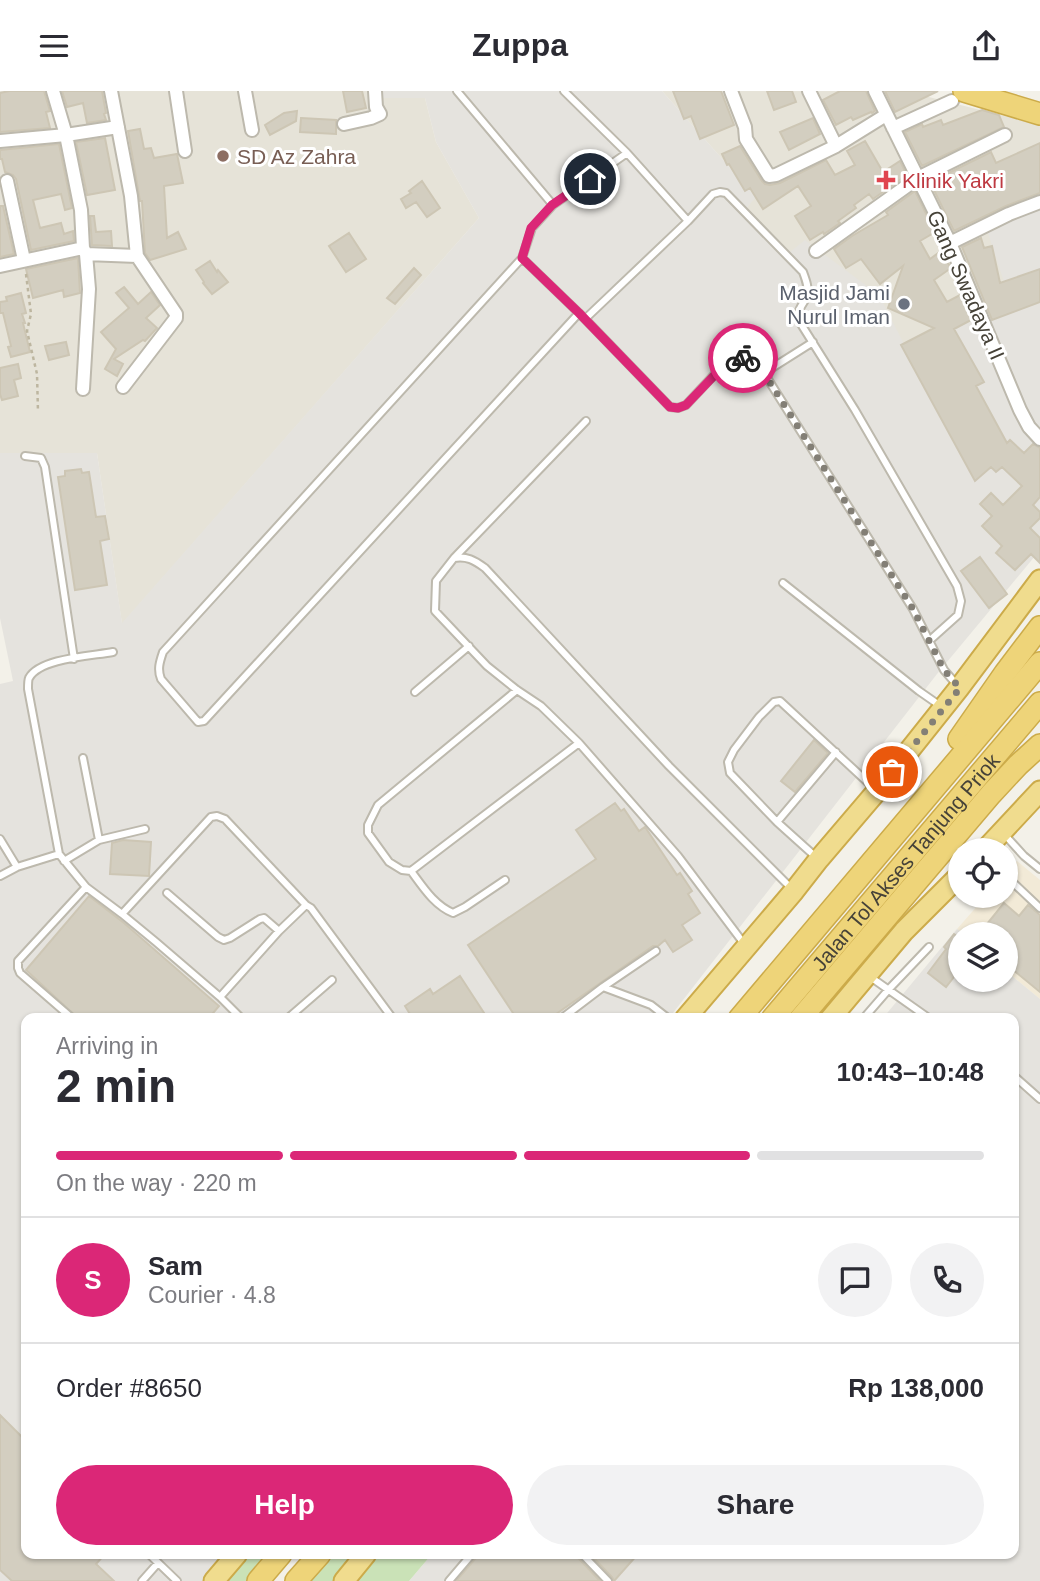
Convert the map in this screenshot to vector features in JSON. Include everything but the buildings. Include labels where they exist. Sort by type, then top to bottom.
[{"type":"highway","points":[[958,96],[1040,114]]},
{"type":"highway","points":[[690,1013],[877,791],[960,688],[1040,580]]},
{"type":"highway","points":[[909,817],[957,742],[1040,627]]},
{"type":"highway","name":"Jalan Tol Akses Tanjung Priok","points":[[744,1013],[1040,663]]},
{"type":"highway","name":"Jalan Tol Akses Tanjung Priok","points":[[777,1013],[1040,703]]},
{"type":"highway","points":[[805,1013],[991,795],[1040,745]]},
{"type":"highway","points":[[996,838],[1040,791]]},
{"type":"highway","points":[[835,1013],[911,923],[948,887]]},
{"type":"highway","points":[[214,1581],[233,1559]]},
{"type":"highway","points":[[258,1581],[277,1559]]},
{"type":"highway","points":[[296,1581],[316,1559]]},
{"type":"highway","points":[[344,1581],[362,1559]]},
{"type":"street","points":[[53,91],[66,135],[81,210],[89,289],[83,389]]},
{"type":"street","points":[[111,91],[131,196],[136,256],[175,311],[176,318],[123,387]]},
{"type":"street","points":[[176,91],[185,152]]},
{"type":"street","points":[[245,91],[252,130]]},
{"type":"street","points":[[344,124],[380,114],[376,107],[375,91]]},
{"type":"street","points":[[731,91],[745,127],[746,139],[768,176],[776,175],[836,146],[886,115]]},
{"type":"street","points":[[809,91],[836,146]]},
{"type":"street","name":"Gang Swadaya II","points":[[875,91],[950,243],[1020,410],[1029,427],[1040,439]]},
{"type":"street","points":[[893,128],[958,96]]},
{"type":"street","points":[[0,141],[118,127]]},
{"type":"street","points":[[816,251],[918,178],[1004,135]]},
{"type":"street","points":[[7,181],[24,260]]},
{"type":"street","points":[[950,243],[1040,202]]},
{"type":"street","points":[[0,265],[85,251],[136,256]]},
{"type":"lane","points":[[457,91],[552,205]]},
{"type":"lane","points":[[564,91],[627,153],[688,221]]},
{"type":"lane","points":[[579,313],[204,721],[198,722],[161,679],[158,672],[163,652],[522,258],[531,228],[552,205],[627,153]]},
{"type":"lane","points":[[585,319],[713,194],[726,193],[803,272],[807,294],[799,307],[798,316],[957,586],[961,601],[958,615],[929,641]]},
{"type":"lane","points":[[522,258],[670,407],[686,405],[729,360],[737,356],[764,373],[913,609],[944,670],[960,688]]},
{"type":"lane","points":[[764,373],[813,342]]},
{"type":"lane","points":[[586,421],[454,558],[436,581],[435,611],[487,666],[541,706],[579,743],[678,856],[746,946]]},
{"type":"lane","points":[[25,456],[41,458],[46,467],[74,659]]},
{"type":"lane","points":[[454,558],[465,557],[477,561],[485,568],[669,766],[794,891]]},
{"type":"lane","points":[[783,583],[943,708]]},
{"type":"lane","points":[[415,692],[469,646]]},
{"type":"lane","points":[[113,652],[52,663],[36,671],[29,679],[28,689],[59,854],[86,887],[122,914],[236,1013]]},
{"type":"lane","points":[[517,690],[378,806],[368,825],[368,833],[389,862],[402,870],[411,871],[579,743]]},
{"type":"lane","points":[[819,859],[777,822],[730,773],[728,762],[734,750],[759,717],[774,702],[780,701],[877,791]]},
{"type":"lane","points":[[777,822],[836,752]]},
{"type":"lane","points":[[83,758],[99,840]]},
{"type":"lane","points":[[122,914],[211,817],[217,816],[225,819],[311,908],[389,1013]]},
{"type":"lane","points":[[64,861],[99,840],[145,829]]},
{"type":"lane","points":[[1002,832],[1040,869]]},
{"type":"lane","points":[[0,839],[17,867]]},
{"type":"lane","points":[[0,876],[17,867],[59,854]]},
{"type":"lane","points":[[411,871],[432,898],[453,913],[505,880]]},
{"type":"lane","points":[[66,1013],[20,973],[18,961],[86,887]]},
{"type":"lane","points":[[1018,887],[1040,908]]},
{"type":"lane","points":[[167,893],[224,940],[264,918],[279,931]]},
{"type":"lane","points":[[220,997],[306,905]]},
{"type":"lane","points":[[868,1013],[929,947]]},
{"type":"lane","points":[[569,1013],[656,951]]},
{"type":"lane","points":[[867,974],[922,1013]]},
{"type":"lane","points":[[294,1013],[332,981]]},
{"type":"lane","points":[[603,987],[651,1006],[661,1013]]},
{"type":"lane","points":[[1019,1080],[1040,1099]]},
{"type":"lane","points":[[154,1559],[177,1581]]},
{"type":"lane","points":[[449,1581],[468,1559]]},
{"type":"lane","points":[[587,1559],[608,1581]]},
{"type":"lane","points":[[142,1581],[158,1563]]},
{"type":"path","points":[[24,260],[31,314],[27,331],[37,374],[38,412]]},
{"type":"shaded area","points":[[0,91],[377,91],[377,98],[425,98],[436,142],[479,218],[122,624],[97,453],[0,453]]},
{"type":"shaded area","points":[[377,91],[662,91],[756,197],[743,212],[785,256],[805,240],[879,295],[905,346],[974,310],[970,295],[1004,282],[987,230],[1040,204],[1040,550],[937,674],[673,1013],[21,1013],[21,1559],[229,1559],[210,1581],[0,1581],[0,684],[13,681],[0,618],[0,453],[97,453],[122,623],[479,218],[436,142],[425,98],[377,98]]},
{"type":"shaded area","points":[[662,91],[905,91],[1040,125],[1040,204],[1004,282],[975,309],[905,347],[785,256],[743,213],[755,196]]},
{"type":"shaded area","points":[[1018,862],[1040,880],[1040,999],[1018,981],[1018,922],[963,922],[975,908],[1018,908]]},
{"type":"shaded area","points":[[948,940],[948,992],[1018,992],[1018,981],[1040,999],[1040,1581],[409,1581],[428,1559],[1019,1559],[1019,1013],[887,1013]]},
{"type":"green space","points":[[233,1559],[277,1559],[258,1581],[214,1581]]},
{"type":"green space","points":[[316,1559],[428,1559],[409,1581],[296,1581]]},
{"type":"way so far","points":[[743,358],[764,373],[913,609],[944,670],[960,688],[892,772]]},
{"type":"place","name":"SD Az Zahra","points":[[223,156]]},
{"type":"place","name":"Klinik Yakri","points":[[886,180]]},
{"type":"place","name":"Masjid Jami Nurul Iman","points":[[904,304]]},
{"type":"route","points":[[590,179],[552,205],[531,228],[522,258],[670,407],[686,405],[729,360],[737,356],[743,358]]}]
